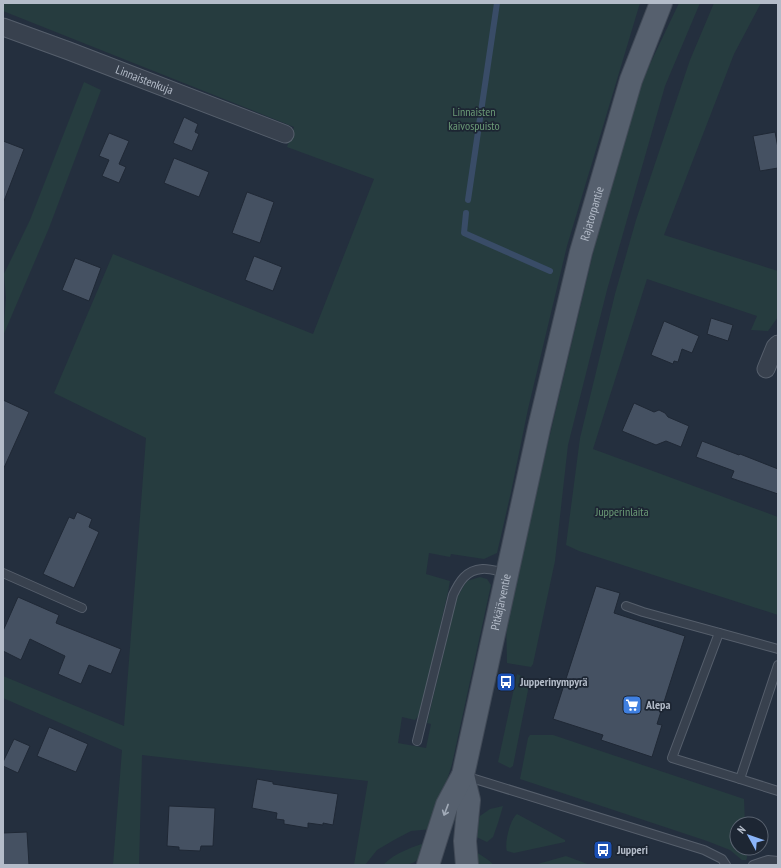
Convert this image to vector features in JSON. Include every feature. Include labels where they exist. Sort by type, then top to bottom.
[{"type":"main road","name":"Rajatorpantie","points":[[539,428],[581,252],[631,80],[661,3]]},
{"type":"main road","name":"Pitkäjärventie","points":[[428,865],[448,805],[464,775],[539,428]]},
{"type":"main road","name":"Pitkäjärventie","points":[[464,775],[469,800],[465,841],[467,865]]},
{"type":"street","name":"Linnaistenkuja","points":[[3,28],[69,51],[285,134]]},
{"type":"street","points":[[766,369],[778,344]]},
{"type":"lane","points":[[417,741],[453,595],[459,582],[470,572],[482,569],[508,573]]},
{"type":"lane","points":[[3,573],[82,608]]},
{"type":"lane","points":[[626,606],[778,650]]},
{"type":"lane","points":[[719,633],[672,758],[778,791]]},
{"type":"lane","points":[[740,779],[778,665]]},
{"type":"lane","points":[[464,775],[704,850],[722,859],[726,865]]},
{"type":"lane","points":[[753,865],[768,860],[778,861]]},
{"type":"green space","name":"Linnaisten kaivospuisto","points":[[3,3],[640,3],[567,246],[528,409],[497,553],[484,559],[451,554],[450,557],[429,553],[426,574],[450,581],[420,714],[415,720],[402,717],[398,743],[426,748],[431,724],[427,723],[457,597],[467,581],[480,577],[487,579],[491,585],[452,764],[432,829],[411,831],[394,840],[377,850],[365,865],[354,865],[368,781],[142,755],[139,865],[113,865],[122,750],[3,698],[3,676],[124,726],[146,438],[54,393],[113,254],[313,334],[374,179],[287,147],[294,127],[3,11]]},
{"type":"green space","points":[[679,3],[700,3],[665,86],[607,290],[568,445],[555,561],[533,664],[531,667],[507,663],[506,620],[604,207],[640,85]]},
{"type":"green space","name":"Jupperinlaita","points":[[714,3],[761,3],[734,54],[664,235],[778,271],[778,317],[768,331],[751,330],[757,316],[647,279],[593,449],[778,517],[778,615],[579,551],[566,545],[580,438],[615,294],[636,220],[690,60]]},
{"type":"green space","points":[[84,82],[101,90],[49,228],[3,336],[6,298],[4,274],[30,220]]},
{"type":"green space","points":[[517,674],[530,680],[513,766],[510,768],[498,762]]},
{"type":"green space","points":[[530,735],[553,735],[744,799],[745,816],[729,816],[729,850],[520,779],[528,738]]},
{"type":"green space","points":[[503,806],[493,837],[487,842],[472,835],[480,816],[490,809]]},
{"type":"green space","points":[[517,814],[565,840],[565,842],[514,853],[507,851],[506,843],[508,832],[514,817]]},
{"type":"green space","points":[[430,841],[421,856],[412,863],[407,865],[383,865],[399,853]]},
{"type":"green space","points":[[470,849],[482,856],[494,865],[472,865]]},
{"type":"green space","points":[[566,856],[590,865],[534,865]]},
{"type":"green space","points":[[737,856],[747,856],[746,860],[742,860]]},
{"type":"building","points":[[184,117],[198,124],[195,132],[199,134],[192,151],[173,143]]},
{"type":"building","points":[[775,132],[778,148],[778,168],[760,171],[753,136]]},
{"type":"building","points":[[109,133],[129,141],[119,164],[126,167],[119,183],[102,176],[109,160],[99,156]]},
{"type":"building","points":[[3,141],[24,149],[4,201],[3,201]]},
{"type":"building","points":[[174,158],[209,172],[199,197],[164,183]]},
{"type":"building","points":[[247,192],[274,202],[260,243],[232,233]]},
{"type":"building","points":[[254,256],[282,267],[273,291],[245,280]]},
{"type":"building","points":[[75,258],[101,268],[89,301],[62,290]]},
{"type":"building","points":[[711,318],[733,325],[728,341],[707,334]]},
{"type":"building","points":[[664,321],[699,336],[692,353],[682,349],[678,362],[674,361],[673,364],[651,355]]},
{"type":"building","points":[[3,400],[29,412],[3,470]]},
{"type":"building","points":[[634,403],[654,412],[659,410],[665,413],[668,417],[689,426],[681,447],[666,441],[656,445],[622,431]]},
{"type":"building","points":[[702,441],[778,469],[778,494],[731,478],[734,471],[696,457]]},
{"type":"building","points":[[77,512],[92,519],[89,527],[99,532],[74,588],[43,574],[69,517],[74,519]]},
{"type":"building","points":[[596,586],[620,593],[614,613],[685,636],[657,724],[662,725],[652,757],[601,740],[603,735],[553,719]]},
{"type":"building","points":[[18,597],[59,615],[56,623],[121,649],[111,674],[89,665],[81,684],[58,674],[65,656],[30,639],[21,660],[3,651],[3,631]]},
{"type":"building","points":[[49,727],[88,744],[76,772],[37,756]]},
{"type":"building","points":[[14,739],[30,746],[18,773],[3,766],[3,762]]},
{"type":"building","points":[[257,779],[273,782],[273,784],[338,794],[333,825],[308,823],[308,828],[284,824],[284,820],[276,819],[277,813],[252,808]]},
{"type":"building","points":[[169,806],[215,808],[213,846],[201,846],[200,851],[179,850],[179,847],[167,846]]},
{"type":"building","points":[[27,832],[29,865],[3,865],[3,833]]},
{"type":"waterway","points":[[468,200],[497,3]]},
{"type":"waterway","points":[[466,213],[464,233],[550,271]]},
{"type":"place","name":"Jupperinympyrä","points":[[506,682]]},
{"type":"place","name":"Alepa","points":[[632,705]]},
{"type":"place","name":"Jupperi","points":[[603,850]]}]
